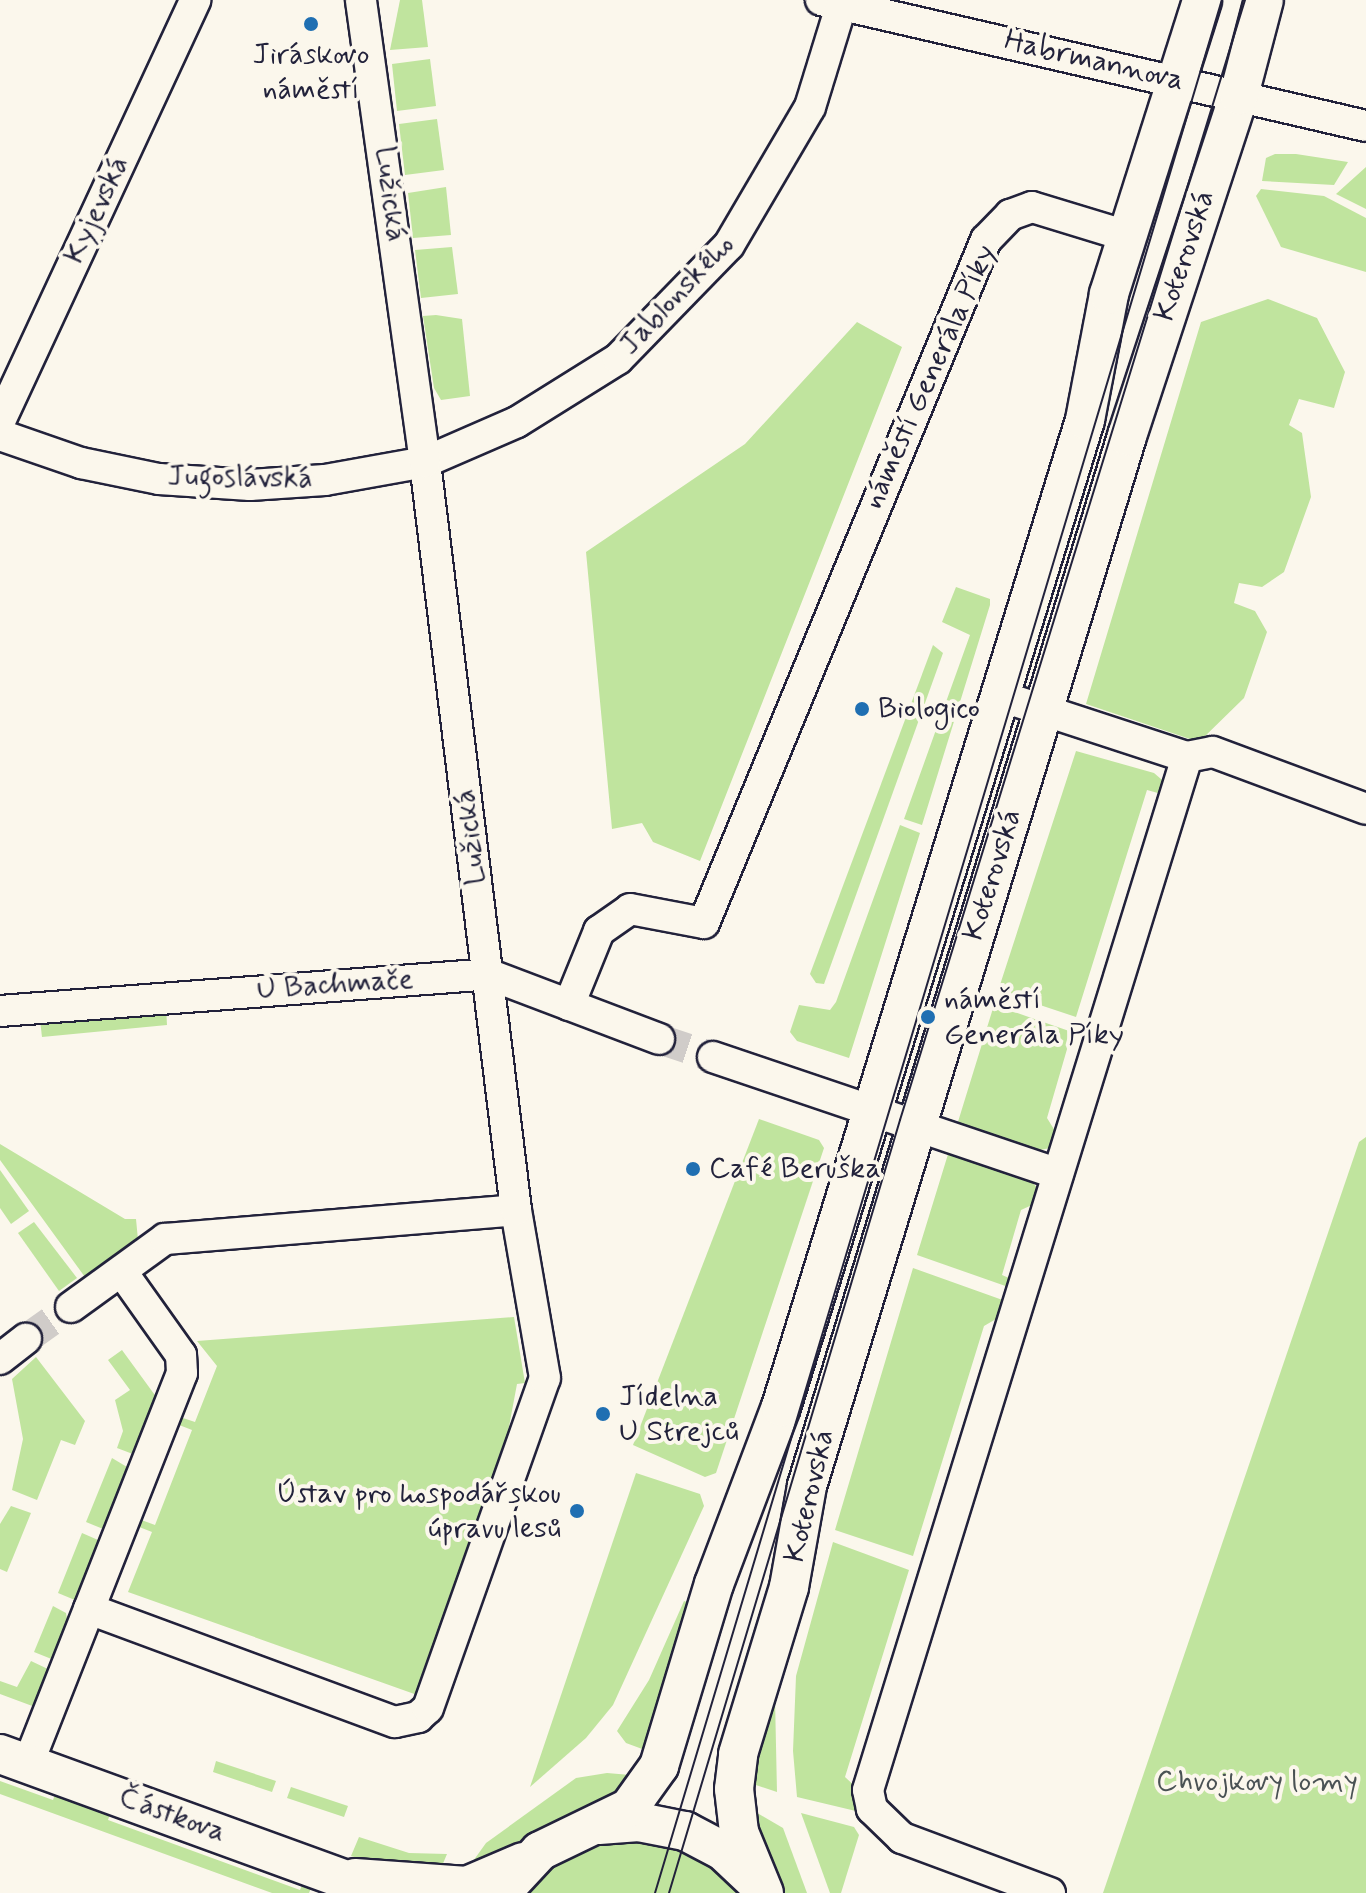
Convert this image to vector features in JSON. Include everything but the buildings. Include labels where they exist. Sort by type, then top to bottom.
[{"type":"street","name":"Kyjevská","points":[[0,421],[195,0]]},
{"type":"street","name":"Lužická","points":[[89,1609],[395,1722],[418,1717],[428,1708],[545,1378],[516,1210],[425,462],[361,0]]},
{"type":"street","name":"Koterovská","points":[[501,1893],[540,1851],[629,1808],[659,1766],[714,1584],[781,1407],[1085,420],[1109,294],[1202,0]]},
{"type":"street","name":"Koterovská","points":[[763,1893],[748,1862],[734,1810],[738,1754],[789,1587],[807,1486],[1044,711],[1239,95],[1264,0]]},
{"type":"street","name":"Habrmannova","points":[[835,2],[1176,79],[1366,126]]},
{"type":"street","name":"Jablonského","points":[[479,438],[517,422],[618,359],[729,245],[810,107],[835,2]]},
{"type":"street","name":"náměstí Generála Píky","points":[[569,1005],[599,931],[630,909],[704,923],[986,240],[1010,215],[1032,207],[1127,236]]},
{"type":"street","name":"Jugoslávská","points":[[0,435],[81,463],[206,483],[325,480],[425,462],[479,438]]},
{"type":"street","points":[[1000,696],[1187,757],[1213,752],[1366,809]]},
{"type":"street","points":[[1050,1893],[902,1838],[876,1814],[868,1796],[1187,757]]},
{"type":"street","name":"U Bachmače","points":[[0,1011],[488,974],[659,1039]]},
{"type":"street","points":[[713,1057],[1058,1174]]},
{"type":"street","points":[[71,1307],[165,1239],[516,1210]]},
{"type":"street","points":[[14,1759],[89,1609],[183,1363],[122,1272]]},
{"type":"street","points":[[0,1359],[26,1339]]},
{"type":"street","name":"Částkova","points":[[14,1759],[381,1893]]},
{"type":"street","name":"Koterovská","points":[[589,1828],[639,1822],[685,1831],[723,1851],[763,1893]]},
{"type":"street","name":"Částkova","points":[[344,1877],[467,1886],[497,1876],[540,1851]]},
{"type":"green space","points":[[400,0],[422,0],[428,47],[390,50]]},
{"type":"green space","points":[[430,59],[436,106],[397,111],[392,64]]},
{"type":"green space","points":[[437,119],[444,170],[405,175],[399,124]]},
{"type":"green space","points":[[1275,154],[1348,162],[1334,185],[1262,181],[1266,158]]},
{"type":"green space","points":[[1366,167],[1366,209],[1336,194]]},
{"type":"green space","points":[[446,187],[451,235],[413,238],[408,193]]},
{"type":"green space","points":[[1261,189],[1324,196],[1366,218],[1366,272],[1281,247],[1256,196]]},
{"type":"green space","points":[[452,247],[458,294],[421,298],[415,250]]},
{"type":"green space","points":[[1268,299],[1317,318],[1345,372],[1334,408],[1299,399],[1289,425],[1302,433],[1311,497],[1284,572],[1262,587],[1239,583],[1234,603],[1255,611],[1267,632],[1244,698],[1199,742],[1086,704],[1201,322]]},
{"type":"green space","points":[[423,316],[462,319],[470,396],[441,400],[434,388]]},
{"type":"green space","points":[[857,322],[902,347],[700,861],[653,842],[642,823],[612,829],[586,552],[745,444]]},
{"type":"green space","points":[[956,587],[990,599],[990,605],[922,825],[904,819],[970,635],[942,622]]},
{"type":"green space","points":[[933,645],[943,653],[824,984],[816,983],[810,974]]},
{"type":"green space","points":[[1076,751],[1154,773],[1168,785],[1165,795],[1147,790],[1076,1017],[998,991]]},
{"type":"green space","points":[[900,825],[920,833],[849,1058],[797,1041],[790,1032],[799,1005],[830,1010],[836,1002]]},
{"type":"green space","points":[[994,1005],[1072,1032],[1047,1118],[1060,1139],[1050,1148],[1035,1151],[957,1125]]},
{"type":"green space","points":[[166,1007],[167,1025],[42,1037],[40,1020]]},
{"type":"green space","points":[[759,1119],[819,1140],[824,1148],[716,1473],[705,1477],[633,1445]]},
{"type":"green space","name":"Chvojkovy lomy","points":[[1366,1137],[1366,1893],[1103,1893],[1359,1142]]},
{"type":"green space","points":[[0,1144],[125,1219],[136,1219],[139,1250],[90,1284],[0,1160]]},
{"type":"green space","points":[[949,1151],[1029,1178],[1041,1193],[1043,1200],[1021,1210],[1002,1275],[1016,1281],[1014,1289],[917,1255]]},
{"type":"green space","points":[[0,1170],[29,1211],[11,1224],[0,1208]]},
{"type":"green space","points":[[34,1222],[77,1278],[59,1291],[18,1233]]},
{"type":"green space","points":[[913,1268],[1011,1303],[1008,1312],[984,1326],[913,1556],[835,1530]]},
{"type":"green space","points":[[514,1317],[525,1383],[517,1384],[508,1432],[517,1437],[420,1696],[128,1592],[152,1532],[134,1525],[136,1518],[155,1525],[192,1430],[174,1423],[177,1416],[195,1422],[217,1366],[197,1341]]},
{"type":"green space","points":[[122,1350],[157,1398],[138,1456],[117,1448],[123,1431],[115,1400],[130,1390],[108,1360]]},
{"type":"green space","points":[[36,1357],[85,1421],[75,1445],[61,1440],[37,1500],[12,1490],[23,1439],[12,1379]]},
{"type":"green space","points":[[112,1458],[132,1470],[108,1531],[86,1522]]},
{"type":"green space","points":[[636,1473],[700,1494],[704,1506],[613,1705],[586,1738],[530,1787]]},
{"type":"green space","points":[[11,1506],[31,1513],[7,1572],[0,1569],[0,1524]]},
{"type":"green space","points":[[82,1533],[105,1543],[82,1603],[58,1593]]},
{"type":"green space","points":[[833,1542],[909,1570],[845,1777],[860,1791],[860,1812],[797,1797],[793,1751],[796,1676]]},
{"type":"green space","points":[[684,1601],[699,1607],[653,1753],[626,1743],[617,1731],[649,1680]]},
{"type":"green space","points":[[53,1606],[66,1613],[68,1625],[54,1660],[34,1652]]},
{"type":"green space","points":[[787,1637],[775,1698],[777,1792],[747,1782]]},
{"type":"green space","points":[[31,1661],[50,1670],[35,1707],[0,1694],[0,1681],[17,1687]]},
{"type":"green space","points":[[216,1761],[276,1781],[272,1792],[213,1772]]},
{"type":"green space","points":[[607,1773],[642,1776],[631,1789],[498,1860],[466,1871],[486,1843],[576,1778]]},
{"type":"green space","points":[[0,1781],[53,1800],[57,1789],[112,1808],[108,1820],[300,1890],[305,1878],[314,1881],[309,1893],[272,1893],[0,1794]]},
{"type":"green space","points":[[291,1787],[348,1806],[344,1817],[287,1798]]},
{"type":"green space","points":[[747,1807],[783,1828],[807,1893],[784,1893]]},
{"type":"green space","points":[[801,1813],[854,1827],[859,1835],[841,1893],[830,1893]]},
{"type":"green space","points":[[359,1837],[409,1853],[447,1854],[439,1873],[383,1866],[351,1856]]},
{"type":"green space","points":[[635,1840],[679,1848],[711,1865],[741,1893],[524,1893],[563,1859],[588,1847]]},
{"type":"tunnel","points":[[659,1039],[713,1057]]},
{"type":"tunnel","points":[[26,1339],[71,1307]]},
{"type":"tram line","points":[[655,1893],[1222,0]]},
{"type":"tram line","points":[[669,1893],[900,1120],[1245,0]]},
{"type":"place","name":"Jiráskovo náměstí","points":[[311,24]]},
{"type":"place","name":"Biologico","points":[[862,709]]},
{"type":"place","name":"náměstí Generála Píky","points":[[928,1017]]},
{"type":"place","name":"Café Beruška","points":[[693,1169]]},
{"type":"place","name":"Jídelna U Strejců","points":[[603,1414]]},
{"type":"place","name":"Ústav pro hospodářskou úpravu lesů","points":[[577,1511]]}]
